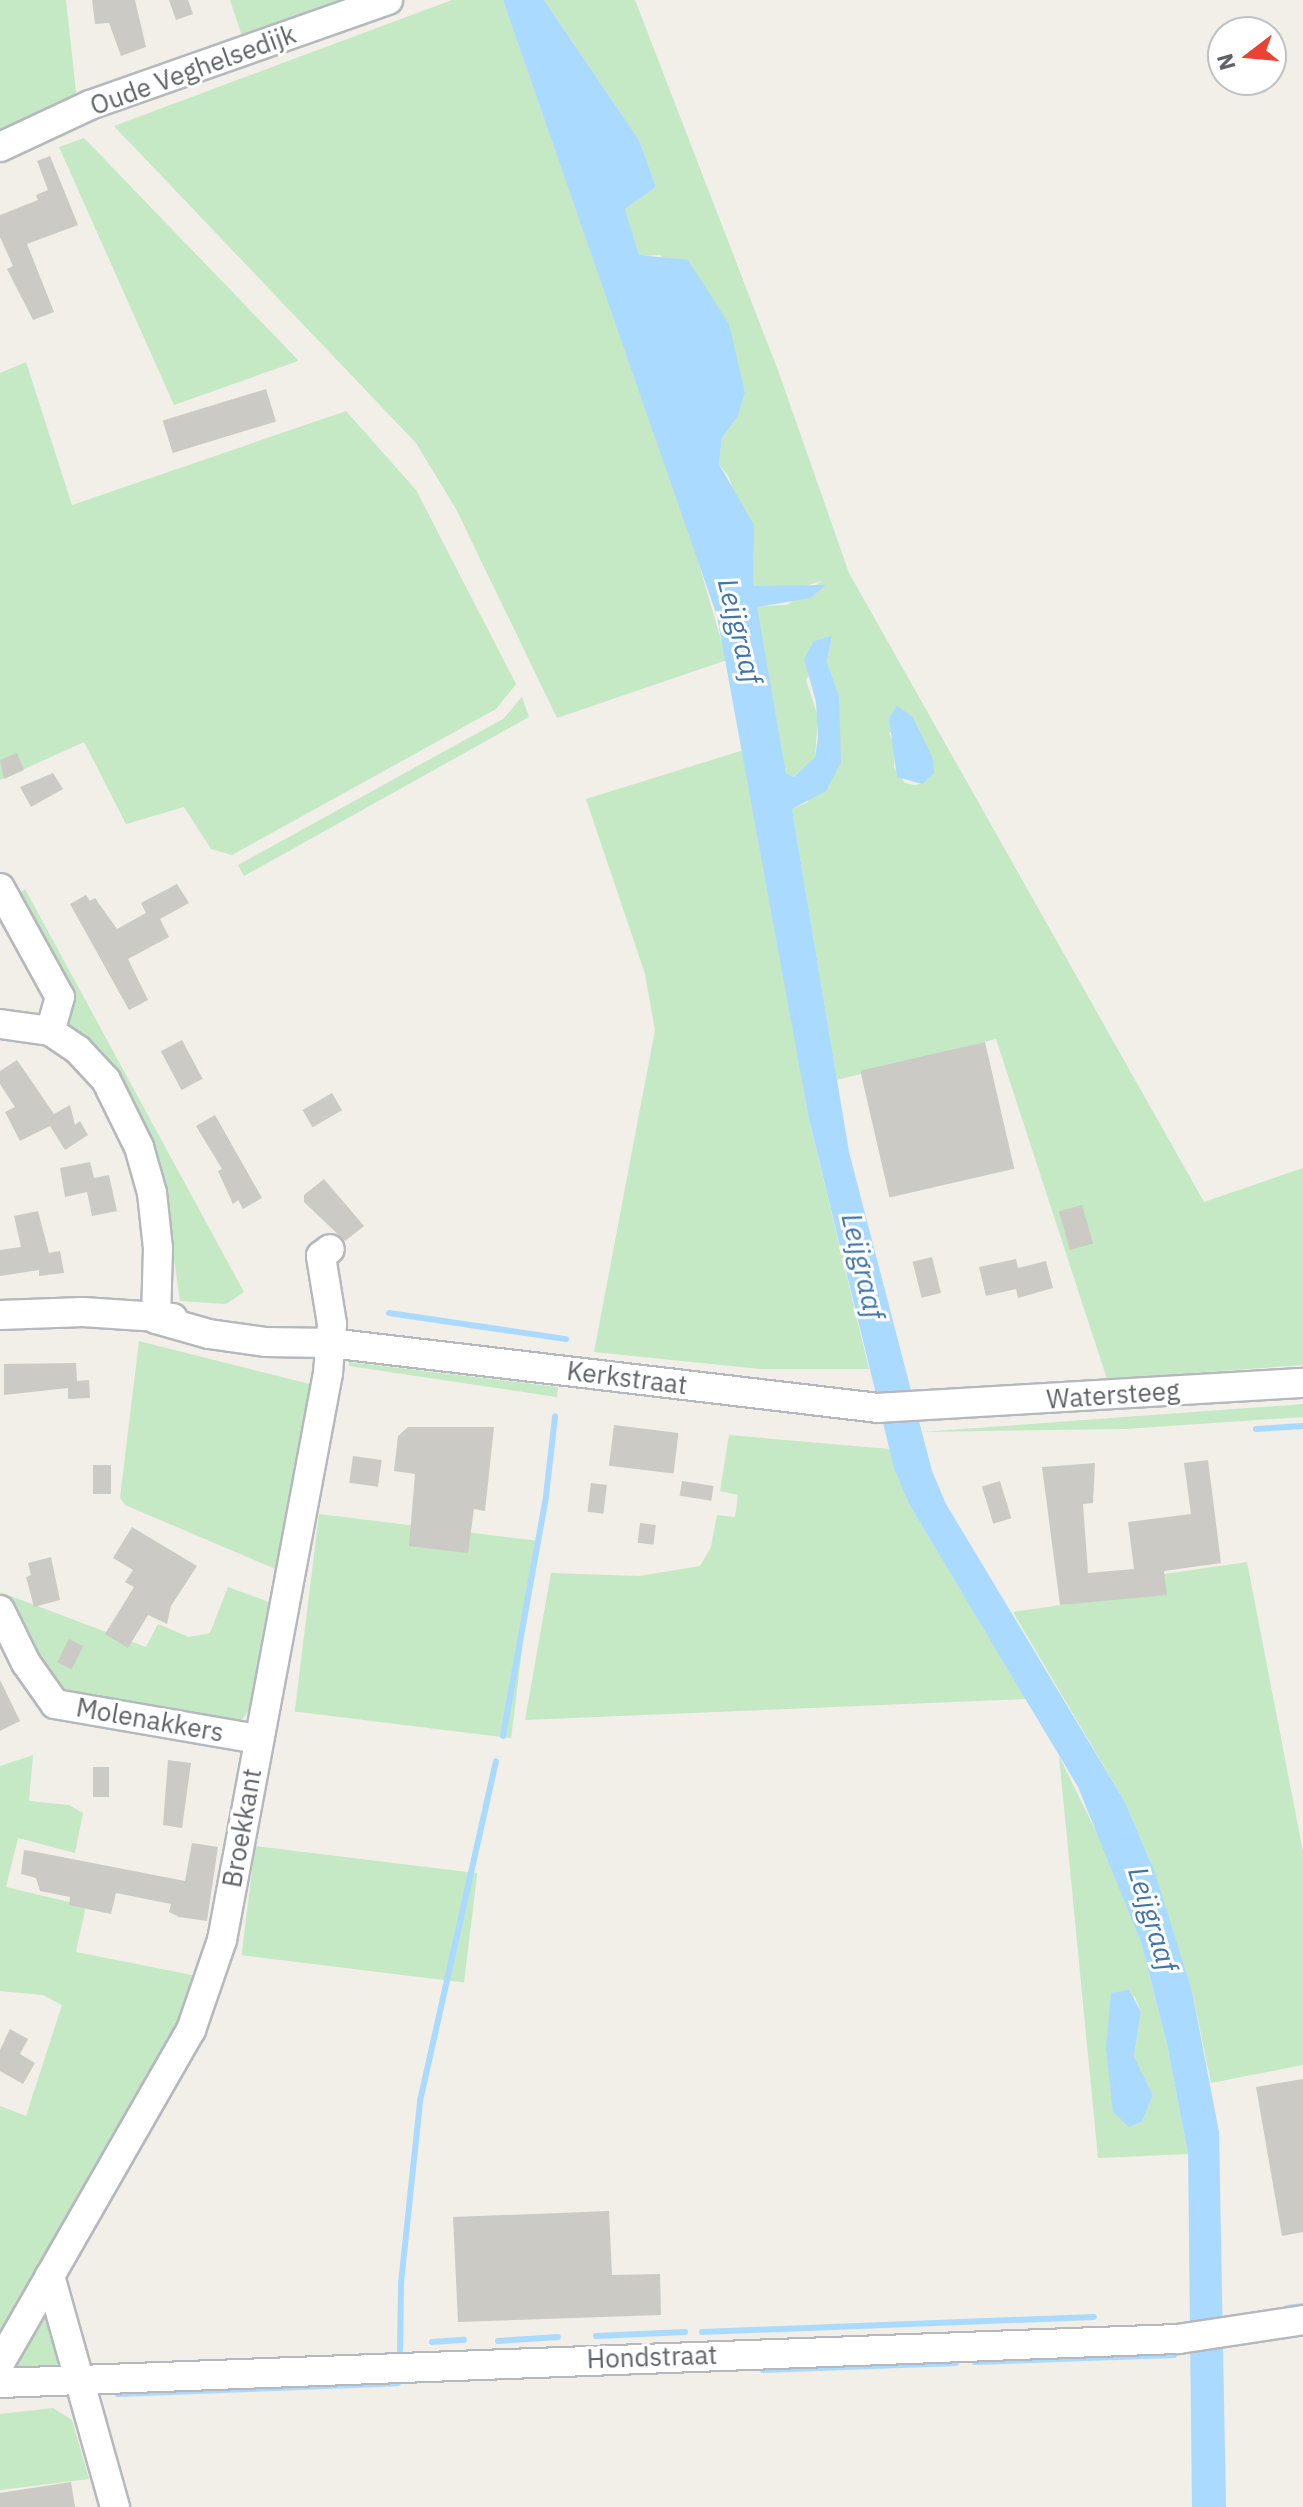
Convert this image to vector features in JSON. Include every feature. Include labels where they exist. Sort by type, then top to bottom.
[{"type":"street","name":"Oude Veghelsedijk","points":[[0,147],[90,105],[388,0]]},
{"type":"street","points":[[0,888],[60,997],[50,1031]]},
{"type":"street","points":[[0,1024],[50,1031],[78,1050],[106,1080],[139,1147],[152,1193],[158,1248],[156,1319]]},
{"type":"street","points":[[330,1249],[321,1256],[330,1343]]},
{"type":"street","name":"Kerkstraat","points":[[0,1315],[83,1312],[156,1319],[266,1342],[330,1343],[878,1408],[924,1408]]},
{"type":"street","name":"Broekkant","points":[[0,2363],[191,2030],[222,1940],[330,1343]]},
{"type":"street","name":"Watersteeg","points":[[924,1408],[1303,1383]]},
{"type":"street","name":"Molenakkers","points":[[0,1610],[26,1663],[55,1704],[258,1739]]},
{"type":"street","points":[[50,2276],[76,2378],[115,2507]]},
{"type":"street","name":"Hondstraat","points":[[0,2383],[1188,2339],[1303,2320]]},
{"type":"green space","points":[[0,0],[66,0],[76,92],[72,108],[0,141]]},
{"type":"green space","points":[[230,0],[361,0],[244,42]]},
{"type":"green space","points":[[452,0],[503,0],[693,544],[727,660],[557,718],[456,509],[416,443],[114,126]]},
{"type":"green space","points":[[544,0],[635,0],[779,373],[849,573],[1204,1202],[1303,1168],[1303,1365],[1107,1379],[996,1039],[837,1080],[792,809],[808,802],[839,696],[827,662],[832,637],[806,680],[818,717],[815,757],[794,777],[786,773],[756,606],[787,605],[822,581],[804,586],[753,586],[752,558],[729,477],[719,464],[722,438],[738,416],[745,393],[737,366],[660,255],[639,256],[625,209],[656,187],[639,140]],"holes":[[[913,717],[926,745],[922,784],[905,783],[894,767],[896,748],[889,733]]]},
{"type":"green space","points":[[84,138],[298,361],[174,405],[59,147]]},
{"type":"green space","points":[[26,362],[72,505],[346,411],[416,490],[516,684],[496,709],[232,855],[211,849],[184,807],[126,824],[84,742],[0,780],[0,373]]},
{"type":"green space","points":[[522,697],[529,717],[244,876],[238,865],[503,719]]},
{"type":"green space","points":[[744,750],[809,1119],[869,1369],[760,1369],[594,1352],[655,1030],[645,974],[586,799]]},
{"type":"green space","points":[[25,889],[244,1292],[226,1304],[180,1301],[168,1216],[64,1033],[14,897]]},
{"type":"green space","points":[[139,1341],[314,1385],[280,1571],[125,1505],[120,1498]]},
{"type":"green space","points":[[349,1362],[558,1387],[557,1397],[349,1366]]},
{"type":"green space","points":[[1303,1404],[1303,1417],[1125,1429],[921,1432]]},
{"type":"green space","points":[[729,1435],[889,1449],[909,1504],[1026,1699],[525,1720],[551,1573],[639,1576],[700,1566],[711,1547],[717,1515],[735,1517],[738,1495],[720,1491]]},
{"type":"green space","points":[[319,1514],[535,1541],[511,1738],[295,1712]]},
{"type":"green space","points":[[1247,1562],[1303,1852],[1303,2065],[1211,2083],[1192,1991],[1150,1860],[1125,1802],[1013,1612],[1146,1593],[1144,1577]]},
{"type":"green space","points":[[228,1587],[274,1604],[256,1701],[238,1725],[47,1702],[0,1592],[146,1647],[158,1624],[189,1637],[210,1633]]},
{"type":"green space","points":[[33,1755],[29,1801],[69,1805],[83,1813],[75,1853],[18,1838],[6,1887],[86,1906],[76,1952],[197,1976],[164,2053],[0,2349],[0,2106],[26,2116],[62,2005],[43,1995],[0,1991],[0,1766]]},
{"type":"green space","points":[[1059,1756],[1110,1860],[1141,1942],[1167,2044],[1188,2154],[1098,2158]],"holes":[[[1134,1995],[1141,2012],[1134,2058],[1153,2095],[1142,2122],[1129,2127]]]},
{"type":"green space","points":[[255,1846],[477,1873],[464,1982],[242,1955]]},
{"type":"green space","points":[[44,2300],[59,2362],[55,2367],[5,2376]]},
{"type":"green space","points":[[53,2408],[72,2420],[89,2479],[0,2490],[0,2414]]},
{"type":"water","name":"Leijgraaf","points":[[503,0],[544,0],[639,140],[656,187],[625,209],[639,255],[688,260],[729,324],[745,393],[738,416],[722,438],[719,464],[754,525],[753,586],[826,585],[810,598],[757,607],[786,773],[794,777],[815,757],[818,737],[816,702],[804,659],[814,641],[832,636],[827,662],[839,696],[841,762],[826,791],[792,809],[849,1152],[932,1471],[946,1504],[1125,1802],[1154,1870],[1192,1991],[1219,2132],[1226,2507],[1192,2507],[1188,2154],[1167,2044],[1141,1942],[1078,1787],[909,1504],[894,1468],[809,1119],[717,616]]},
{"type":"water","points":[[897,706],[913,717],[933,759],[934,774],[922,784],[897,777],[889,718]]},
{"type":"water","points":[[1129,1990],[1141,2012],[1134,2057],[1153,2095],[1142,2122],[1129,2127],[1113,2112],[1106,2048],[1111,1993]]},
{"type":"building","points":[[92,0],[135,0],[146,47],[121,56],[109,23],[95,24]]},
{"type":"building","points":[[169,0],[188,0],[193,14],[176,20]]},
{"type":"building","points":[[50,156],[78,225],[27,244],[54,312],[33,320],[7,269],[13,266],[0,237],[0,215],[38,200],[36,195],[48,190],[37,161]]},
{"type":"building","points":[[266,389],[276,422],[173,453],[163,421]]},
{"type":"building","points":[[17,753],[24,770],[4,779],[0,760]]},
{"type":"building","points":[[53,773],[63,789],[31,807],[20,787]]},
{"type":"building","points":[[177,884],[189,903],[160,919],[169,937],[128,959],[148,1000],[129,1010],[70,904],[86,895],[90,901],[95,898],[117,929],[146,913],[141,903]]},
{"type":"building","points":[[182,1040],[203,1079],[181,1090],[161,1051]]},
{"type":"building","points":[[985,1042],[1014,1169],[890,1197],[860,1071]]},
{"type":"building","points":[[17,1060],[54,1114],[70,1105],[75,1125],[80,1121],[88,1135],[65,1150],[50,1126],[20,1141],[5,1112],[15,1107],[0,1084],[0,1071]]},
{"type":"building","points":[[332,1093],[342,1110],[313,1127],[303,1110]]},
{"type":"building","points":[[215,1115],[262,1198],[243,1209],[238,1200],[233,1204],[218,1171],[222,1169],[196,1126]]},
{"type":"building","points":[[90,1162],[94,1178],[109,1175],[117,1211],[92,1216],[87,1192],[65,1197],[60,1168]]},
{"type":"building","points":[[324,1179],[364,1226],[345,1241],[304,1202],[304,1195]]},
{"type":"building","points":[[1082,1205],[1093,1243],[1070,1250],[1059,1212]]},
{"type":"building","points":[[38,1211],[49,1253],[60,1251],[64,1273],[39,1276],[39,1270],[0,1276],[0,1250],[21,1247],[14,1216]]},
{"type":"building","points":[[932,1257],[941,1293],[922,1298],[913,1262]]},
{"type":"building","points":[[1016,1259],[1018,1268],[1046,1261],[1053,1288],[1018,1298],[1016,1289],[986,1296],[979,1267]]},
{"type":"building","points":[[76,1363],[77,1381],[89,1380],[90,1398],[68,1399],[68,1388],[4,1395],[4,1364]]},
{"type":"building","points":[[614,1425],[679,1433],[674,1474],[609,1466]]},
{"type":"building","points":[[408,1427],[494,1427],[485,1511],[474,1509],[468,1553],[409,1546],[415,1474],[394,1471],[398,1436]]},
{"type":"building","points":[[353,1456],[382,1460],[378,1487],[349,1483]]},
{"type":"building","points":[[1208,1460],[1221,1563],[1164,1571],[1167,1595],[1060,1605],[1042,1467],[1095,1463],[1093,1503],[1083,1504],[1088,1573],[1134,1569],[1128,1522],[1191,1514],[1184,1463]]},
{"type":"building","points":[[93,1465],[111,1465],[111,1494],[93,1494]]},
{"type":"building","points":[[682,1481],[714,1486],[711,1501],[680,1496]]},
{"type":"building","points":[[1000,1481],[1011,1518],[993,1524],[982,1487]]},
{"type":"building","points":[[591,1483],[607,1485],[603,1514],[587,1512]]},
{"type":"building","points":[[640,1523],[656,1525],[653,1545],[638,1543]]},
{"type":"building","points":[[132,1527],[197,1566],[171,1606],[167,1624],[148,1615],[128,1648],[105,1634],[134,1587],[125,1582],[133,1570],[113,1558]]},
{"type":"building","points":[[51,1557],[60,1600],[34,1607],[26,1577],[31,1575],[28,1563]]},
{"type":"building","points":[[69,1639],[83,1646],[71,1669],[57,1662]]},
{"type":"building","points":[[0,1680],[20,1721],[0,1731]]},
{"type":"building","points":[[168,1760],[191,1763],[182,1828],[163,1825]]},
{"type":"building","points":[[93,1767],[109,1767],[109,1797],[93,1797]]},
{"type":"building","points":[[192,1843],[218,1847],[207,1921],[179,1917],[169,1912],[171,1904],[116,1893],[111,1914],[69,1905],[70,1897],[40,1891],[36,1878],[21,1874],[24,1850],[185,1881]]},
{"type":"building","points":[[10,2029],[28,2039],[20,2054],[35,2063],[23,2084],[0,2071],[0,2050]]},
{"type":"building","points":[[1303,2079],[1303,2232],[1282,2236],[1256,2087]]},
{"type":"building","points":[[609,2211],[612,2275],[660,2274],[661,2315],[458,2322],[453,2217]]},
{"type":"building","points":[[71,2482],[75,2507],[0,2507],[0,2493]]},
{"type":"waterway","points":[[389,1313],[566,1339]]},
{"type":"waterway","points":[[503,1736],[546,1496],[555,1417]]},
{"type":"waterway","points":[[1256,1429],[1303,1426]]},
{"type":"waterway","points":[[400,2350],[401,2283],[420,2101],[496,1761]]},
{"type":"waterway","points":[[1287,2308],[1303,2306]]},
{"type":"waterway","points":[[702,2332],[1094,2317]]},
{"type":"waterway","points":[[596,2336],[685,2332]]},
{"type":"waterway","points":[[498,2341],[558,2337]]},
{"type":"waterway","points":[[432,2342],[464,2340]]},
{"type":"waterway","points":[[975,2362],[1174,2355]]},
{"type":"waterway","points":[[763,2370],[956,2363]]},
{"type":"waterway","points":[[118,2394],[398,2383]]}]
